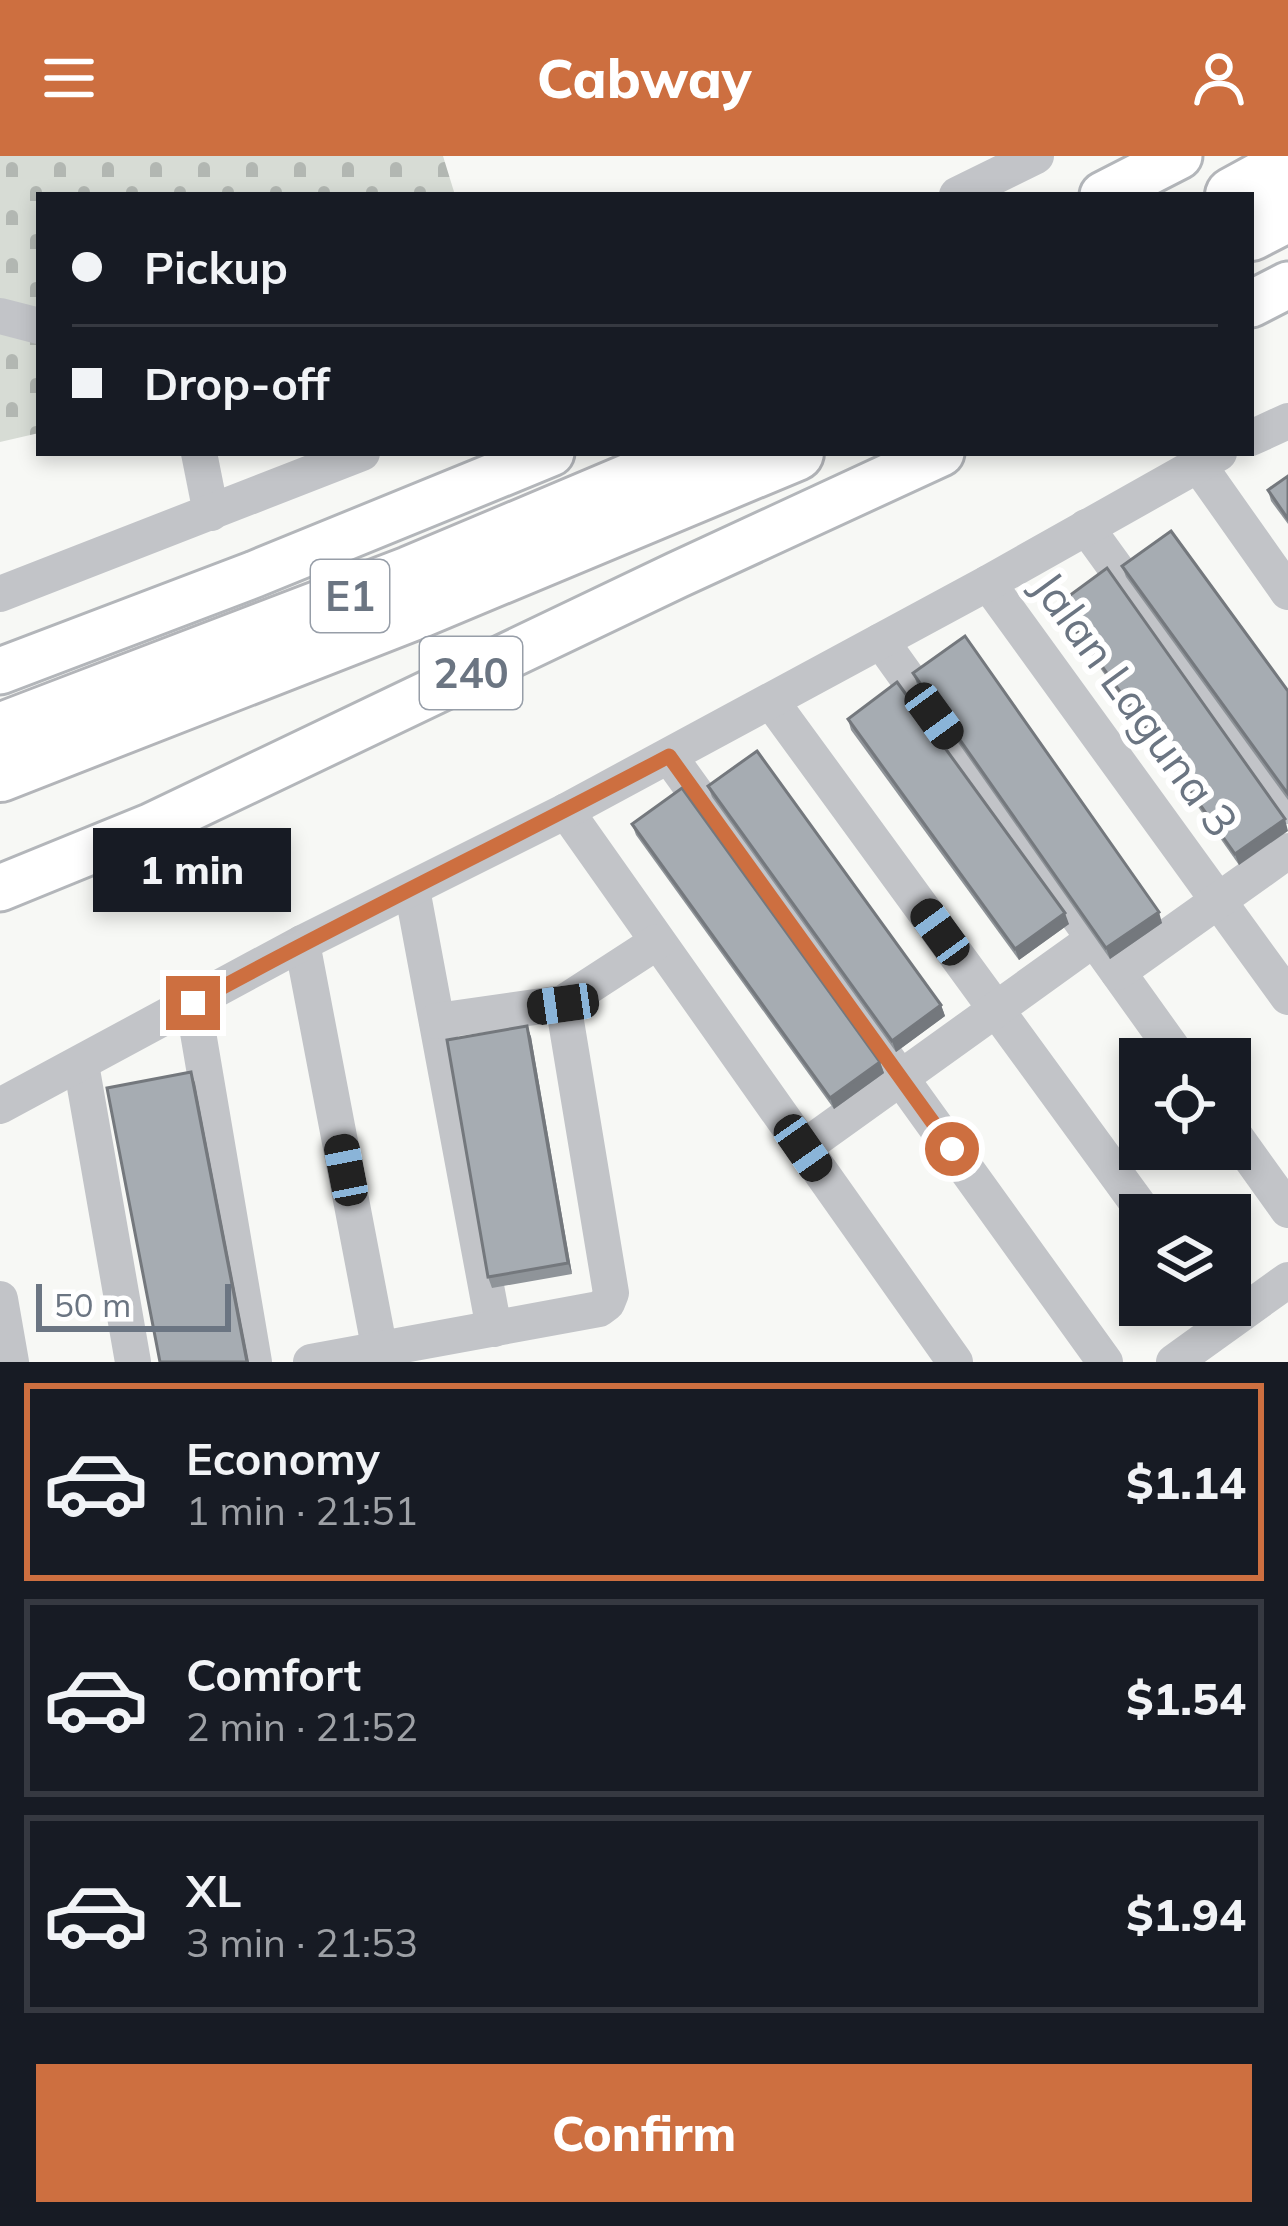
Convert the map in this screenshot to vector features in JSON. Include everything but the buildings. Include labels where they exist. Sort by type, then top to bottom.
[{"type":"highway","points":[[1238,192],[1288,165]]},
{"type":"highway","points":[[1254,231],[1288,214]]},
{"type":"highway","name":"E1","points":[[0,730],[410,574],[690,456]]},
{"type":"highway","name":"E1","points":[[0,774],[422,609],[789,456]]},
{"type":"main road","points":[[1109,192],[1179,156]]},
{"type":"main road","points":[[1254,302],[1288,285]]},
{"type":"main road","points":[[0,671],[544,456]]},
{"type":"main road","name":"240","points":[[0,888],[152,826],[934,456]]},
{"type":"street","points":[[963,192],[1036,156]]},
{"type":"street","points":[[0,316],[36,325]]},
{"type":"street","points":[[1254,437],[1288,421]]},
{"type":"street","points":[[200,456],[211,513]]},
{"type":"street","points":[[0,594],[354,456]]},
{"type":"street","points":[[0,1106],[302,943],[566,812],[1208,458],[1288,592]]},
{"type":"street","points":[[1086,527],[1288,806]]},
{"type":"street","name":"Jalan Laguna 3","points":[[988,583],[1288,998]]},
{"type":"street","points":[[881,641],[1165,1038]]},
{"type":"street","points":[[771,701],[1131,1194]]},
{"type":"street","points":[[669,756],[1105,1362]]},
{"type":"street","points":[[566,812],[955,1362]]},
{"type":"street","points":[[1118,972],[1288,851]]},
{"type":"street","points":[[412,889],[494,1329]]},
{"type":"street","points":[[803,1148],[1094,939]]},
{"type":"street","points":[[436,1021],[563,1004],[657,942]]},
{"type":"street","points":[[302,943],[381,1357]]},
{"type":"street","points":[[193,1003],[254,1362]]},
{"type":"street","points":[[311,1362],[381,1357],[599,1309],[607,1303],[611,1293],[563,1004]]},
{"type":"street","points":[[81,1064],[133,1362]]},
{"type":"street","points":[[1251,1158],[1288,1210]]},
{"type":"street","points":[[1251,1299],[1288,1280]]},
{"type":"street","points":[[0,1299],[11,1362]]},
{"type":"street","points":[[1174,1362],[1208,1326]]},
{"type":"green space","points":[[0,156],[443,156],[454,192],[36,192],[36,434],[0,442]]},
{"type":"route","points":[[193,1003],[669,756],[952,1149]]}]
